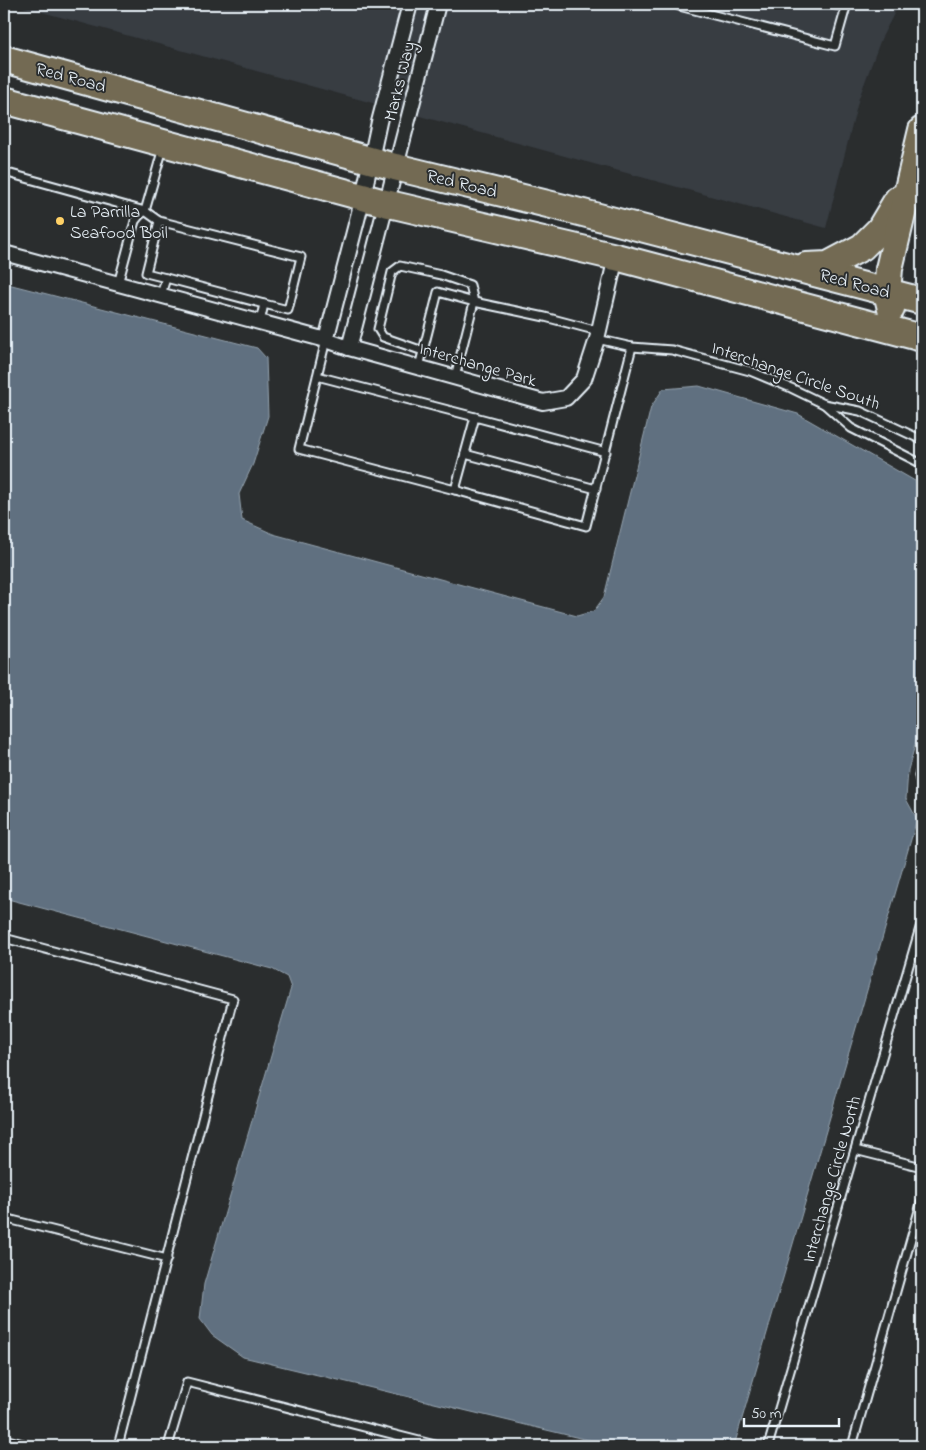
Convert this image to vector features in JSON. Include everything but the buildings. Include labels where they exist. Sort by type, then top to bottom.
[{"type":"highway","name":"Red Road","points":[[4,59],[384,164],[790,266],[922,302]]},
{"type":"highway","name":"Red Road","points":[[4,100],[374,200],[616,257],[922,338]]},
{"type":"highway","points":[[895,331],[887,292],[889,269],[922,130]]},
{"type":"highway","points":[[790,266],[828,266],[862,247],[880,229],[911,177]]},
{"type":"highway","points":[[895,331],[922,302]]},
{"type":"street","name":"Marks Way","points":[[384,164],[379,122],[410,4]]},
{"type":"street","name":"Marks Way","points":[[384,164],[406,129],[438,4]]},
{"type":"street","points":[[326,340],[374,200],[384,164]]},
{"type":"street","points":[[349,348],[374,200],[384,164]]},
{"type":"street","name":"Interchange Park","points":[[4,253],[326,340],[543,402],[566,398],[584,379],[598,335],[616,257]]},
{"type":"lane","points":[[679,4],[679,6],[835,46],[846,7],[831,4]]},
{"type":"lane","points":[[118,284],[135,221],[145,211],[164,143]]},
{"type":"lane","points":[[4,172],[145,211],[159,221],[301,257],[288,310],[146,273],[159,221]]},
{"type":"lane","points":[[419,367],[423,351],[383,337],[378,329],[392,272],[400,266],[441,275],[470,285],[474,302],[455,377]]},
{"type":"lane","points":[[161,295],[166,278]]},
{"type":"lane","name":"Interchange Circle South","points":[[423,351],[438,292],[474,302],[545,317],[632,347],[672,350],[750,371],[824,404],[860,411],[922,440]]},
{"type":"lane","points":[[260,322],[264,304]]},
{"type":"lane","points":[[326,340],[299,449],[586,526],[632,347]]},
{"type":"lane","points":[[318,376],[606,452]]},
{"type":"lane","points":[[824,404],[851,428],[922,464]]},
{"type":"lane","points":[[455,490],[476,417]]},
{"type":"lane","points":[[465,454],[596,489]]},
{"type":"lane","points":[[922,764],[919,776],[922,788]]},
{"type":"lane","name":"Interchange Circle North","points":[[768,1446],[922,921]]},
{"type":"lane","points":[[4,938],[234,1000],[118,1446]]},
{"type":"lane","points":[[855,1150],[922,1168]]},
{"type":"lane","points":[[852,1446],[922,1200]]},
{"type":"lane","points":[[4,1218],[167,1258]]},
{"type":"lane","points":[[168,1446],[186,1382],[439,1446]]},
{"type":"lane","points":[[4,1439],[31,1446]]},
{"type":"shaded area","points":[[13,4],[899,4],[881,39],[859,98],[826,228]]},
{"type":"water","points":[[4,283],[257,348],[266,358],[268,416],[253,464],[239,494],[242,520],[273,534],[577,616],[594,611],[604,597],[651,407],[663,389],[699,386],[798,414],[922,485],[922,720],[908,770],[906,799],[917,819],[734,1446],[613,1446],[243,1357],[212,1335],[200,1319],[204,1284],[291,988],[287,977],[272,969],[4,898]]},
{"type":"place","name":"La Parrilla Seafood Boil","points":[[60,221]]}]
